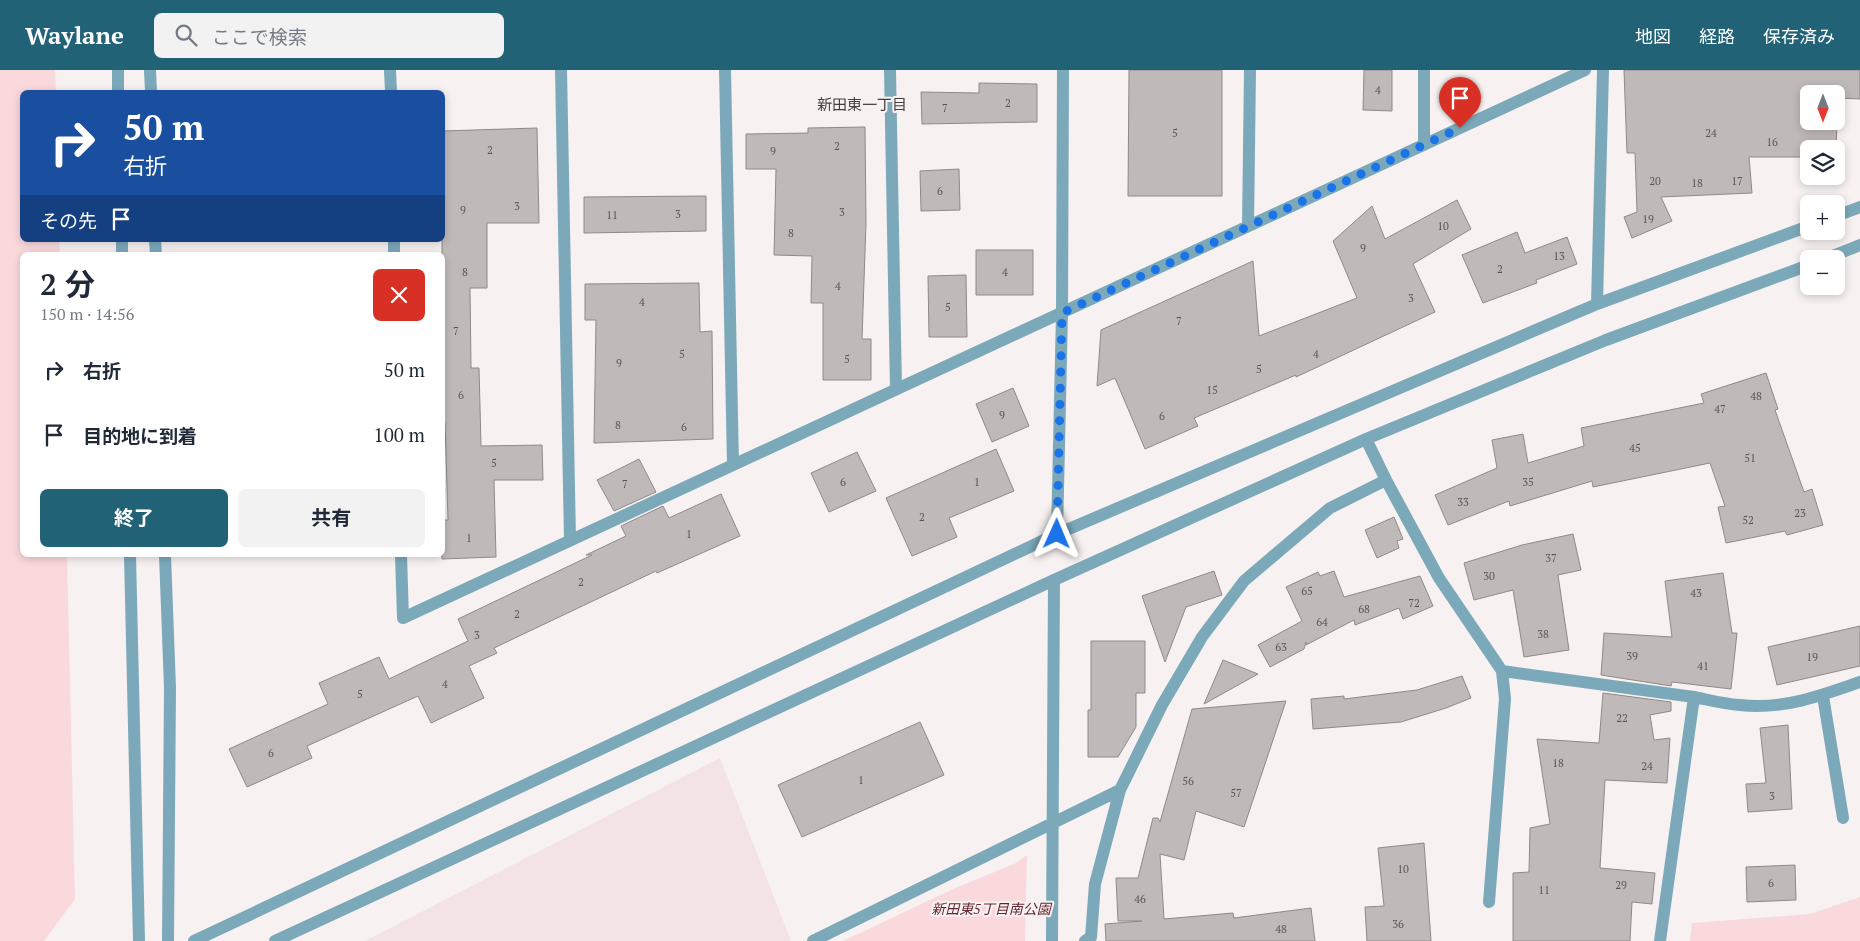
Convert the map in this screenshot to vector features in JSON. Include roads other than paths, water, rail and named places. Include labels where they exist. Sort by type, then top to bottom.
[{"type":"street","points":[[118,70],[118,90]]},
{"type":"street","points":[[150,70],[151,90]]},
{"type":"street","points":[[390,70],[390,90]]},
{"type":"street","points":[[561,70],[570,540]]},
{"type":"street","points":[[725,70],[733,465]]},
{"type":"street","points":[[890,70],[896,389]]},
{"type":"street","points":[[1057,534],[1062,313],[1063,70]]},
{"type":"street","points":[[1248,226],[1250,70]]},
{"type":"street","points":[[1424,70],[1424,145]]},
{"type":"street","points":[[401,557],[403,618],[1586,70]]},
{"type":"street","points":[[1597,304],[1603,70]]},
{"type":"street","points":[[1845,213],[1860,207]]},
{"type":"street","points":[[194,941],[1057,534],[1597,304],[1800,229]]},
{"type":"street","points":[[1845,251],[1860,245]]},
{"type":"street","points":[[275,941],[1054,580],[1366,439],[1606,340],[1800,268]]},
{"type":"street","points":[[1366,439],[1439,578],[1502,671],[1505,699],[1489,902]]},
{"type":"street","points":[[1085,941],[1091,937],[1095,884],[1120,790],[1162,705],[1202,637],[1244,581],[1330,508],[1386,480]]},
{"type":"street","points":[[130,557],[139,941]]},
{"type":"street","points":[[166,557],[170,688],[168,941]]},
{"type":"street","points":[[1052,941],[1054,580]]},
{"type":"street","points":[[1502,671],[1694,697],[1740,706],[1780,705],[1823,696],[1860,682]]},
{"type":"street","points":[[1823,696],[1843,818]]},
{"type":"street","points":[[1660,941],[1694,697]]},
{"type":"street","points":[[813,941],[1120,790]]},
{"type":"district","name":"新田東一丁目","points":[[862,104]]},
{"type":"park label","name":"新田東5丁目南公園","points":[[991,908]]}]
